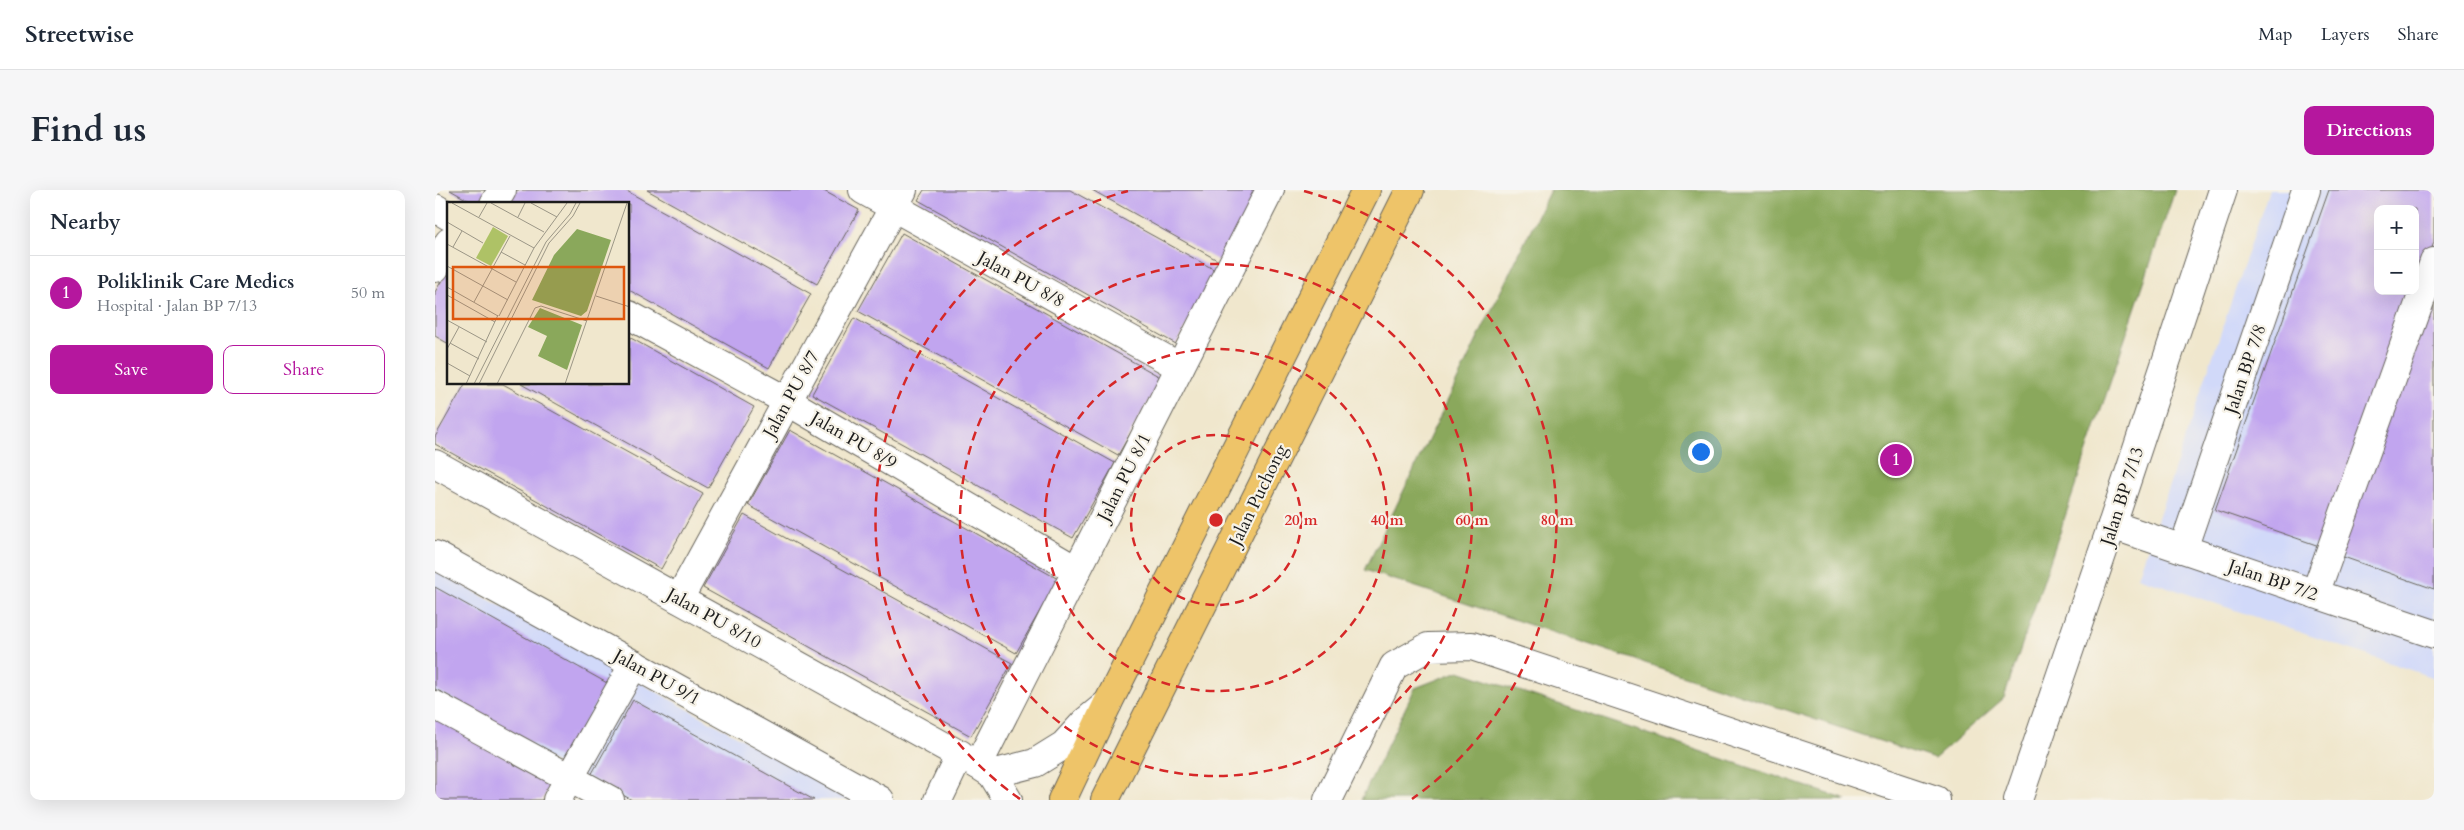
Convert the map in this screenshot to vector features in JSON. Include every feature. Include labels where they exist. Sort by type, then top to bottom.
[{"type":"main road","points":[[1062,800],[1366,190]]},
{"type":"main road","name":"Jalan Puchong","points":[[1105,800],[1411,190]]},
{"type":"street","points":[[495,202],[502,190]]},
{"type":"street","name":"Jalan PU 8/8","points":[[863,190],[898,199],[1180,367]]},
{"type":"street","name":"Jalan PU 8/1","points":[[938,800],[977,764],[1270,190]]},
{"type":"street","name":"Jalan BP 7/13","points":[[2018,800],[2223,190]]},
{"type":"street","name":"Jalan BP 7/8","points":[[2183,549],[2306,190]]},
{"type":"street","name":"Jalan PU 8/7","points":[[679,599],[898,199]]},
{"type":"street","points":[[435,208],[447,215]]},
{"type":"street","points":[[435,268],[447,246]]},
{"type":"street","points":[[2315,594],[2434,262]]},
{"type":"street","name":"Jalan PU 8/9","points":[[630,316],[787,401],[1076,570]]},
{"type":"street","name":"Jalan PU 8/10","points":[[435,464],[977,764]]},
{"type":"street","name":"Jalan BP 7/2","points":[[2112,525],[2434,634]]},
{"type":"street","name":"Jalan PU 9/1","points":[[435,555],[880,800]]},
{"type":"street","points":[[1328,800],[1394,666],[1428,647],[1472,646],[1936,800]]},
{"type":"street","points":[[563,789],[634,664]]},
{"type":"street","points":[[977,764],[1035,763],[1064,745],[1086,721],[1109,703]]},
{"type":"street","points":[[435,705],[563,789],[610,800]]},
{"type":"street","points":[[977,764],[1008,800]]},
{"type":"shaded area","points":[[2269,190],[2434,190],[2434,678],[2138,577]]},
{"type":"shaded area","points":[[435,570],[853,800],[624,800],[435,697]]},
{"type":"green space","points":[[1550,190],[2175,190],[2004,698],[1934,759],[1365,570]]},
{"type":"green space","points":[[1459,671],[1847,800],[1361,800],[1415,688]]},
{"type":"building","points":[[450,190],[489,190],[482,202],[471,202]]},
{"type":"building","points":[[508,190],[625,190],[811,294],[769,368],[630,291],[630,202],[502,202]]},
{"type":"building","points":[[647,190],[822,190],[859,210],[817,284]]},
{"type":"building","points":[[924,190],[1070,190],[1217,271],[1176,344],[918,200]]},
{"type":"building","points":[[1092,190],[1259,190],[1219,261]]},
{"type":"building","points":[[2329,190],[2434,190],[2434,242],[2419,284],[2419,205],[2374,205],[2374,295],[2415,295],[2325,548],[2215,510]]},
{"type":"building","points":[[902,233],[1162,378],[1118,455],[858,311]]},
{"type":"building","points":[[447,271],[447,343],[435,336],[435,292]]},
{"type":"building","points":[[2434,276],[2434,589],[2335,554]]},
{"type":"building","points":[[854,318],[1115,463],[1073,538],[812,394]]},
{"type":"building","points":[[630,338],[754,407],[708,488],[523,385],[630,385]]},
{"type":"building","points":[[464,385],[505,385],[703,494],[661,569],[435,444],[435,437]]},
{"type":"building","points":[[790,430],[1058,579],[1016,653],[748,505]]},
{"type":"building","points":[[744,515],[1012,663],[971,736],[703,588]]},
{"type":"building","points":[[435,587],[607,683],[563,760],[435,689]]},
{"type":"building","points":[[633,700],[814,800],[632,800],[590,777]]},
{"type":"building","points":[[435,716],[553,781],[542,800],[435,800]]},
{"type":"place","name":"Poliklinik Care Medics","points":[[1896,460]]}]
